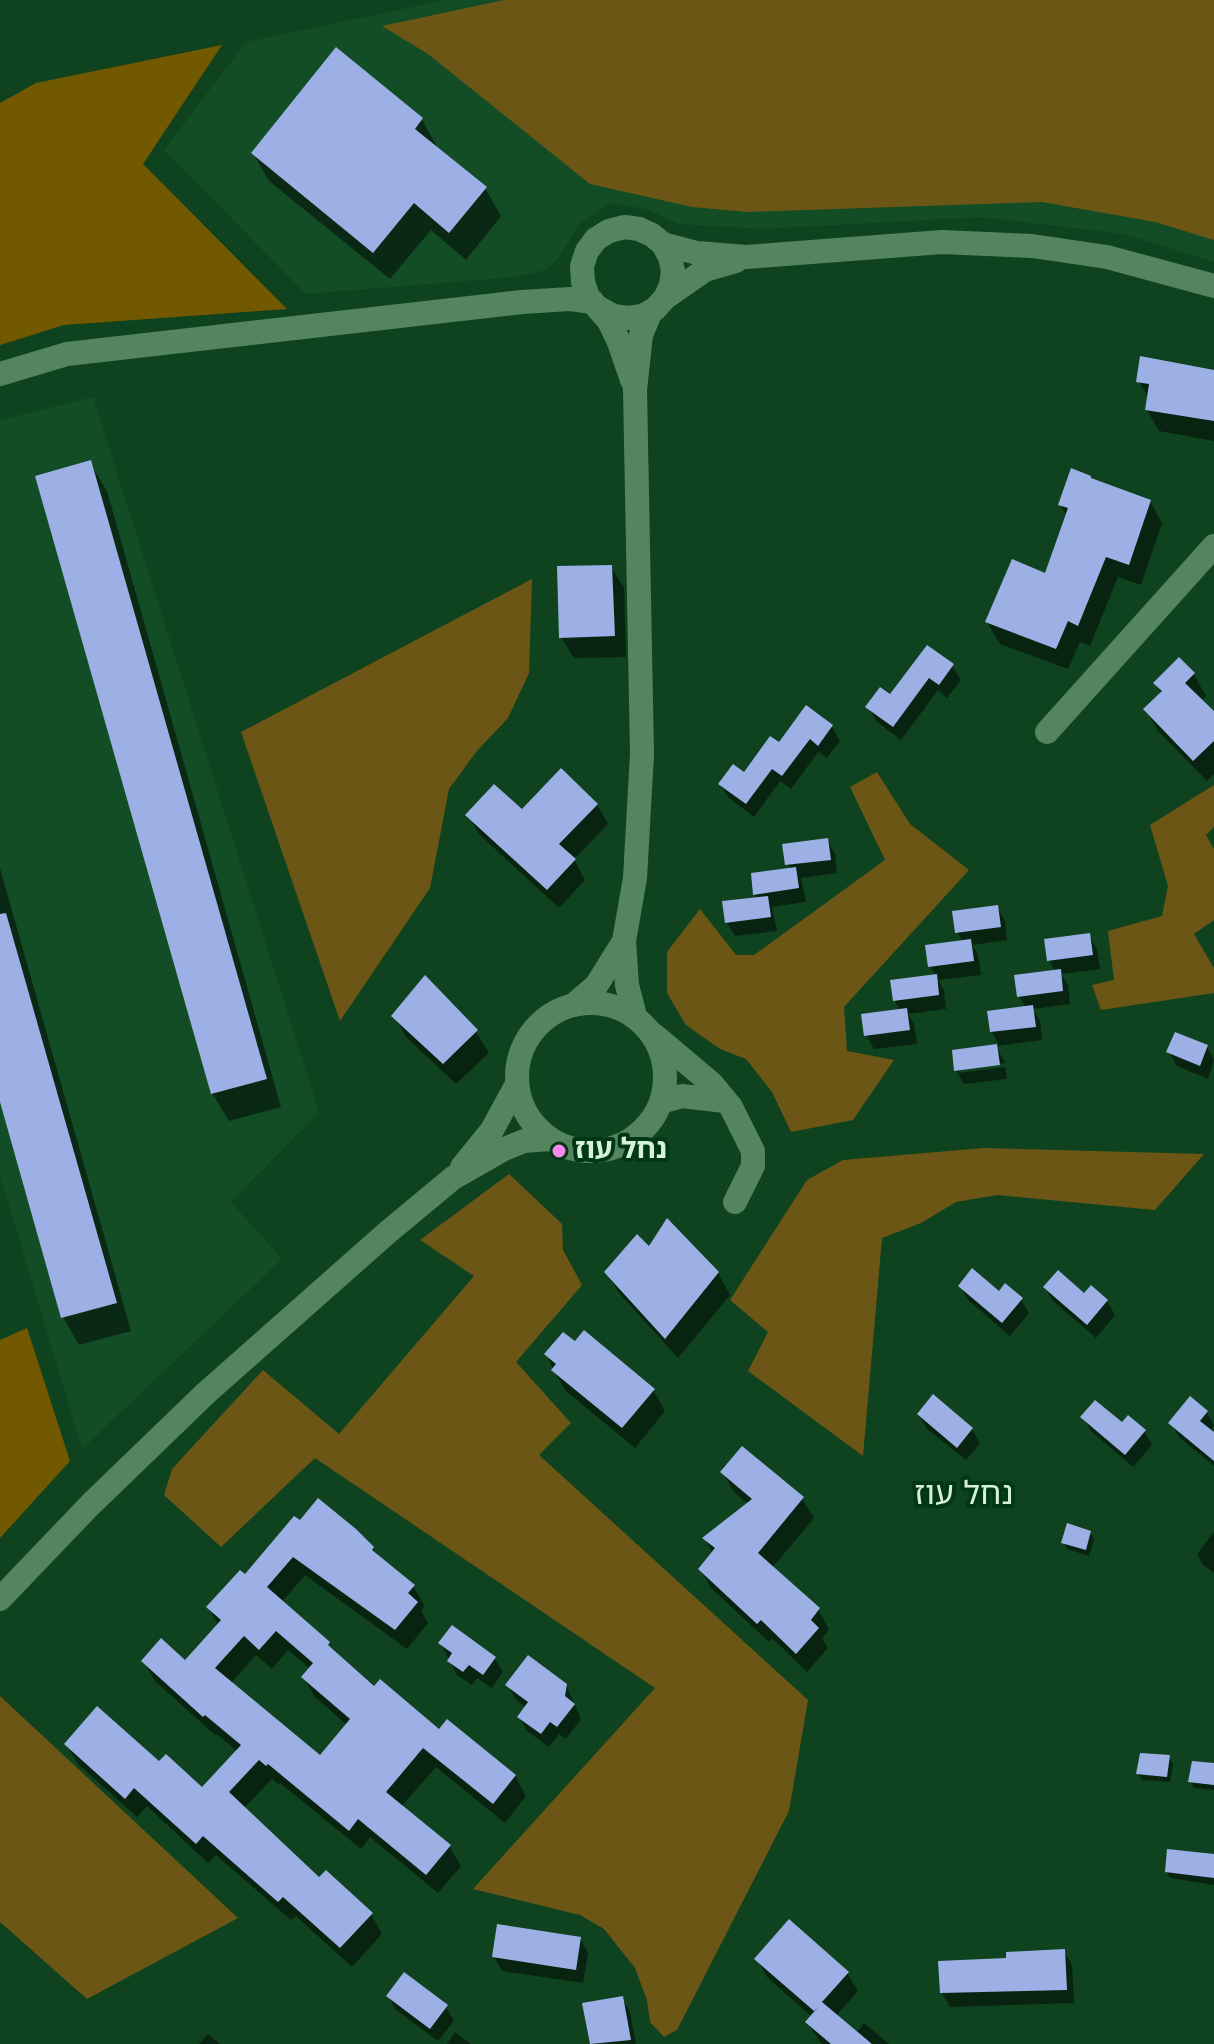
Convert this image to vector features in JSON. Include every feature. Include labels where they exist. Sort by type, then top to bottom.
[{"type":"street","points":[[635,1016],[627,985],[624,941],[636,865],[642,754],[635,390],[641,335],[658,304],[671,285],[673,271],[663,244],[639,229],[625,227],[609,231],[596,239],[587,251],[582,266],[588,297],[613,316],[628,318],[658,304],[705,270],[746,257]]},
{"type":"street","points":[[663,244],[697,253],[746,257],[942,242],[1032,246],[1107,257],[1214,286]]},
{"type":"street","points":[[522,302],[556,291],[582,266]]},
{"type":"street","points":[[0,374],[67,354],[570,299],[596,305],[619,342],[635,390]]},
{"type":"street","points":[[1047,732],[1214,546]]},
{"type":"street","points":[[624,941],[596,986],[576,1003],[543,1019],[522,1048],[517,1066],[517,1084],[529,1118],[550,1139],[573,1149],[591,1151],[625,1144],[650,1123],[661,1102],[666,1077],[664,1060],[653,1034]]},
{"type":"street","points":[[576,1003],[607,1004],[635,1016],[694,1068],[725,1101],[753,1151],[753,1166],[735,1202]]},
{"type":"street","points":[[453,1178],[492,1130],[517,1084]]},
{"type":"street","points":[[661,1102],[682,1096],[725,1101]]},
{"type":"street","points":[[0,1599],[90,1505],[206,1393],[336,1276],[453,1178],[524,1141],[550,1139]]},
{"type":"shaded area","points":[[446,0],[1214,0],[1214,262],[1125,234],[982,217],[761,229],[679,224],[646,209],[611,203],[578,225],[560,256],[546,270],[515,277],[306,294],[164,150],[246,42]]},
{"type":"shaded area","points":[[504,0],[1214,0],[1214,240],[1155,222],[1042,202],[747,212],[692,207],[590,184],[428,54],[382,26]]},
{"type":"shaded area","points":[[222,45],[143,164],[287,309],[64,325],[0,345],[0,103],[36,83]]},
{"type":"shaded area","points":[[93,397],[319,1112],[231,1202],[282,1259],[82,1449],[0,1175],[0,420]]},
{"type":"shaded area","points":[[532,579],[529,673],[508,718],[476,752],[449,789],[430,888],[340,1021],[241,732]]},
{"type":"shaded area","points":[[877,772],[910,824],[969,870],[844,1007],[847,1051],[894,1060],[853,1120],[791,1132],[772,1092],[746,1059],[720,1049],[686,1025],[667,993],[667,952],[700,909],[736,955],[754,955],[885,860],[850,787]]},
{"type":"shaded area","points":[[1214,785],[1214,827],[1206,835],[1214,849],[1214,920],[1194,934],[1214,968],[1214,993],[1101,1010],[1092,985],[1114,980],[1108,931],[1162,916],[1168,886],[1150,825]]},
{"type":"shaded area","points":[[984,1148],[1204,1154],[1155,1210],[997,1195],[956,1202],[921,1223],[882,1238],[863,1456],[748,1371],[768,1332],[730,1300],[807,1180],[843,1160]]},
{"type":"shaded area","points":[[509,1174],[562,1224],[563,1250],[582,1285],[516,1362],[571,1423],[539,1455],[808,1700],[789,1811],[677,2030],[664,2037],[650,2022],[647,2000],[635,1968],[604,1929],[580,1915],[473,1889],[655,1688],[315,1458],[221,1547],[164,1495],[172,1469],[263,1370],[339,1434],[474,1276],[420,1240]]},
{"type":"shaded area","points":[[27,1328],[70,1461],[0,1538],[0,1340]]},
{"type":"shaded area","points":[[0,1696],[238,1918],[87,1999],[0,1922]]},
{"type":"building","points":[[336,47],[423,118],[415,129],[487,187],[449,233],[414,203],[373,253],[251,153]]},
{"type":"building","points":[[1140,356],[1214,370],[1214,421],[1145,410],[1149,384],[1136,382]]},
{"type":"building","points":[[91,460],[267,1079],[211,1094],[35,476]]},
{"type":"building","points":[[1071,468],[1151,500],[1129,565],[1106,557],[1078,626],[1068,621],[1056,649],[985,622],[1012,559],[1045,573],[1068,508],[1058,505]]},
{"type":"building","points":[[612,565],[615,636],[559,638],[557,566]]},
{"type":"building","points":[[927,645],[954,664],[939,685],[929,678],[893,727],[865,707],[880,687],[890,694]]},
{"type":"building","points":[[1179,657],[1195,673],[1185,683],[1214,711],[1214,741],[1193,761],[1143,709],[1162,691],[1153,683]]},
{"type":"building","points":[[806,705],[833,725],[818,746],[810,739],[782,776],[772,769],[746,804],[718,784],[733,764],[744,772],[770,736],[779,742]]},
{"type":"building","points":[[561,768],[598,804],[559,844],[576,859],[547,890],[465,815],[494,784],[522,809]]},
{"type":"building","points":[[828,838],[831,860],[785,865],[782,844]]},
{"type":"building","points":[[796,867],[799,888],[753,895],[751,873]]},
{"type":"building","points":[[768,896],[771,917],[725,923],[722,901]]},
{"type":"building","points":[[998,905],[1001,927],[955,933],[952,911]]},
{"type":"building","points":[[6,913],[117,1303],[61,1318],[0,1102],[0,914]]},
{"type":"building","points":[[1090,933],[1093,955],[1047,961],[1044,939]]},
{"type":"building","points":[[971,939],[974,961],[928,967],[925,945]]},
{"type":"building","points":[[1061,969],[1063,991],[1017,997],[1014,975]]},
{"type":"building","points":[[937,974],[939,995],[893,1001],[890,980]]},
{"type":"building","points":[[425,975],[478,1030],[443,1064],[391,1016]]},
{"type":"building","points":[[1033,1005],[1036,1027],[990,1032],[987,1011]]},
{"type":"building","points":[[907,1008],[910,1030],[864,1036],[861,1014]]},
{"type":"building","points":[[1175,1032],[1208,1045],[1200,1066],[1166,1052]]},
{"type":"building","points":[[997,1044],[1000,1065],[954,1071],[952,1050]]},
{"type":"building","points":[[667,1218],[719,1272],[665,1339],[604,1272],[637,1234],[649,1246]]},
{"type":"building","points":[[972,1268],[999,1291],[1005,1283],[1023,1298],[1002,1323],[958,1286]]},
{"type":"building","points":[[1058,1270],[1084,1293],[1091,1285],[1108,1300],[1087,1325],[1043,1287]]},
{"type":"building","points":[[584,1330],[655,1389],[622,1428],[551,1370],[556,1364],[544,1354],[563,1332],[575,1341]]},
{"type":"building","points":[[933,1394],[973,1428],[957,1448],[917,1414]]},
{"type":"building","points":[[1190,1396],[1208,1411],[1200,1421],[1214,1432],[1214,1461],[1168,1423]]},
{"type":"building","points":[[1095,1400],[1122,1422],[1128,1415],[1146,1430],[1125,1455],[1080,1417]]},
{"type":"building","points":[[742,1446],[804,1497],[758,1553],[820,1608],[811,1620],[819,1628],[796,1654],[761,1620],[757,1624],[698,1569],[715,1548],[702,1538],[752,1499],[720,1472]]},
{"type":"building","points":[[318,1498],[356,1529],[374,1547],[372,1550],[415,1585],[408,1593],[418,1602],[395,1630],[293,1557],[267,1587],[330,1642],[328,1645],[374,1686],[380,1679],[439,1729],[447,1719],[516,1775],[493,1804],[423,1748],[386,1792],[451,1845],[426,1875],[358,1819],[349,1831],[268,1764],[266,1766],[259,1760],[229,1792],[319,1877],[326,1870],[373,1913],[340,1948],[283,1897],[278,1902],[203,1836],[196,1844],[134,1788],[125,1799],[64,1744],[97,1706],[159,1761],[166,1754],[202,1787],[241,1745],[205,1715],[203,1717],[141,1661],[161,1638],[185,1660],[221,1620],[206,1607],[240,1570],[245,1574],[294,1516],[300,1520]],"holes":[[[276,1631],[313,1663],[301,1677],[350,1719],[320,1755],[215,1668],[244,1636],[259,1650]]]},
{"type":"building","points":[[1067,1523],[1091,1531],[1086,1550],[1061,1543]]},
{"type":"building","points":[[452,1625],[496,1657],[483,1675],[469,1665],[463,1672],[447,1661],[452,1653],[438,1643]]},
{"type":"building","points":[[528,1655],[567,1684],[565,1696],[575,1704],[557,1727],[550,1722],[541,1734],[517,1717],[528,1702],[505,1685]]},
{"type":"building","points":[[1140,1753],[1170,1755],[1167,1777],[1136,1774]]},
{"type":"building","points":[[1192,1761],[1214,1763],[1214,1785],[1188,1782]]},
{"type":"building","points":[[1167,1849],[1214,1854],[1214,1878],[1165,1872]]},
{"type":"building","points":[[789,1919],[849,1972],[822,2002],[872,2044],[831,2044],[805,2022],[819,2006],[814,2011],[754,1959]]},
{"type":"building","points":[[497,1924],[581,1937],[576,1970],[492,1957]]},
{"type":"building","points":[[1065,1949],[1067,1990],[940,1993],[938,1961],[1006,1958],[1006,1952]]},
{"type":"building","points":[[404,1972],[448,2005],[430,2029],[386,1996]]},
{"type":"building","points":[[623,1996],[631,2040],[590,2044],[582,2003]]},
{"type":"place","name":"נחל עוז","points":[[559,1151]]},
{"type":"district","name":"נחל עוז","points":[[964,1496]]}]
